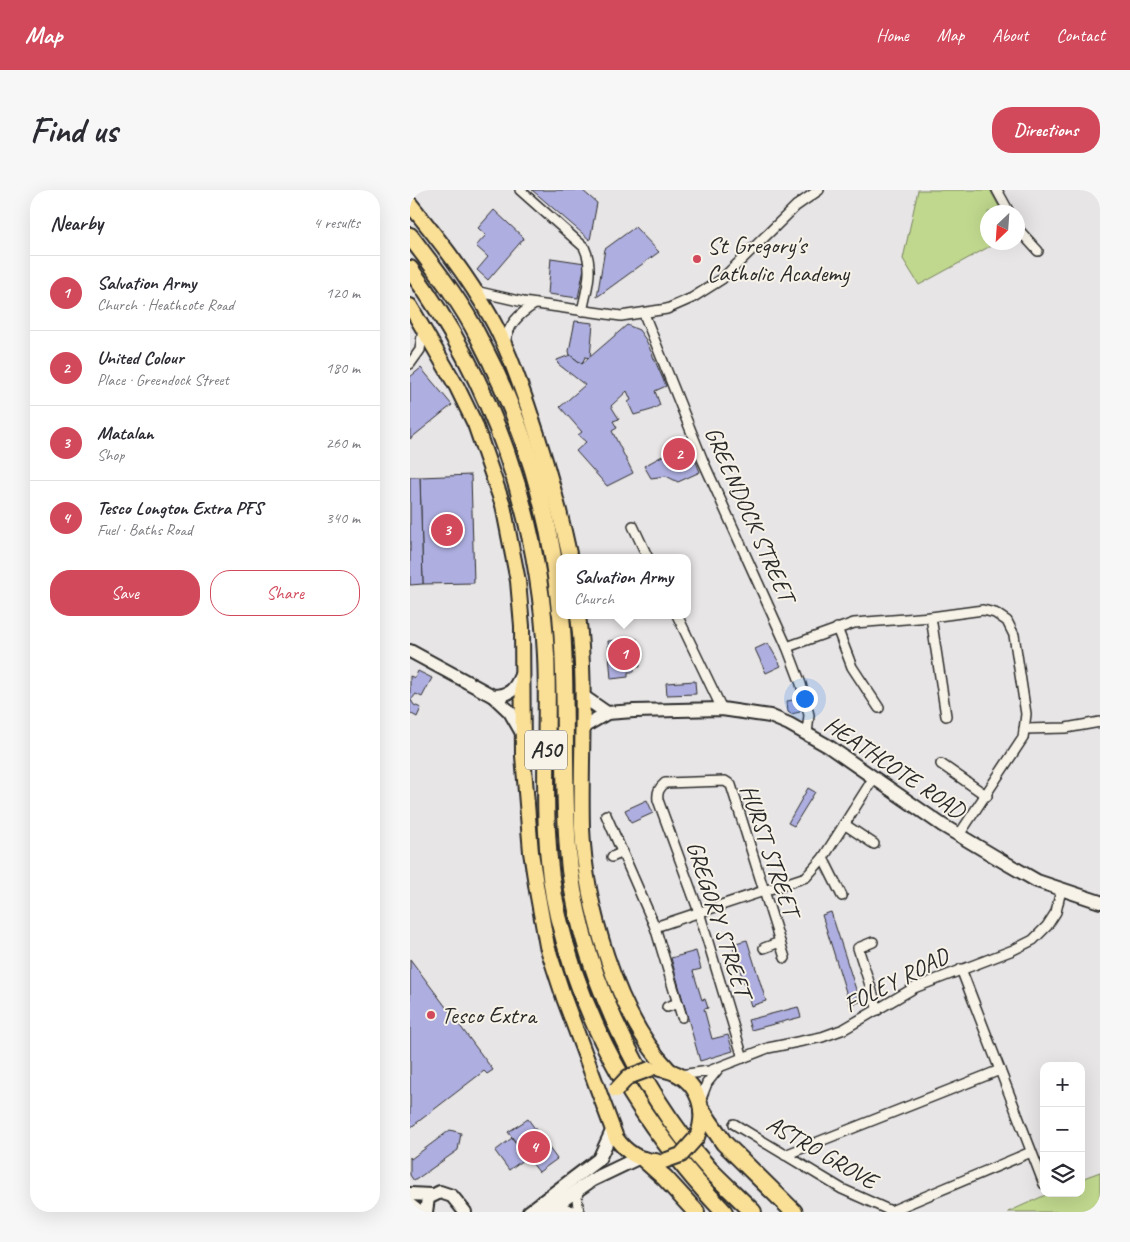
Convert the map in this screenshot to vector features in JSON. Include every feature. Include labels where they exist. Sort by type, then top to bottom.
[{"type":"highway","points":[[410,236],[455,298],[478,336],[524,437],[540,493],[556,571]]},
{"type":"highway","name":"A50","points":[[410,268],[451,331],[486,398],[509,457],[527,521],[535,560],[546,656],[547,808],[552,875],[558,915],[580,992],[596,1028],[641,1110],[674,1156],[724,1212]]},
{"type":"highway","name":"A50","points":[[561,619],[568,851],[575,901],[589,955],[612,1016],[660,1102],[710,1169],[753,1212]]},
{"type":"highway","points":[[701,1106],[724,1144],[794,1212]]},
{"type":"highway","points":[[642,1159],[665,1178],[696,1212]]},
{"type":"main road","points":[[410,204],[441,242],[475,291],[491,318],[516,372],[545,455],[558,501],[569,554]]},
{"type":"main road","name":"A50","points":[[410,306],[457,387],[475,424],[503,505],[518,581],[522,626],[522,733],[531,852],[548,946],[564,998],[611,1124]]},
{"type":"main road","name":"A50","points":[[578,619],[584,698],[582,830],[587,873],[613,976],[632,1020],[647,1044],[674,1073]]},
{"type":"main road","points":[[650,1069],[674,1073],[689,1082],[701,1106],[701,1126],[697,1137],[680,1155],[664,1161],[642,1159],[620,1145],[611,1124],[612,1099],[616,1090],[628,1077],[650,1069]]},
{"type":"street","points":[[520,190],[584,246],[590,259],[588,287],[582,311]]},
{"type":"street","points":[[475,291],[535,304],[621,316],[667,309],[692,298],[722,279],[796,206],[819,190]]},
{"type":"street","points":[[997,190],[1005,205]]},
{"type":"street","points":[[1025,237],[1038,251]]},
{"type":"street","points":[[505,348],[508,332],[512,324],[524,311],[535,304]]},
{"type":"street","name":"GREENDOCK STREET","points":[[644,314],[703,461],[787,647],[801,684],[809,715],[807,734]]},
{"type":"street","points":[[410,364],[420,350],[423,328]]},
{"type":"street","points":[[632,526],[646,554]]},
{"type":"street","points":[[787,647],[854,623],[931,617],[983,610],[1007,621],[1014,635],[1026,714],[1023,738],[987,796],[959,835]]},
{"type":"street","points":[[931,617],[946,716]]},
{"type":"street","points":[[679,619],[722,709]]},
{"type":"street","points":[[837,628],[852,668],[879,708]]},
{"type":"street","points":[[412,653],[493,696],[510,712],[522,733]]},
{"type":"street","points":[[493,696],[508,694],[517,685],[521,675]]},
{"type":"street","points":[[584,698],[607,713]]},
{"type":"street","name":"HEATHCOTE ROAD","points":[[583,727],[607,713],[722,709],[770,716],[828,746],[873,779],[959,835],[1029,876],[1061,890],[1100,902]]},
{"type":"street","points":[[1024,729],[1066,728],[1100,722]]},
{"type":"street","points":[[940,764],[987,796]]},
{"type":"street","points":[[655,927],[806,877],[823,858],[873,779]]},
{"type":"street","name":"HURST STREET","points":[[658,792],[665,784],[729,782],[733,789],[785,958]]},
{"type":"street","name":"GREGORY STREET","points":[[658,792],[658,800],[698,912],[743,1058]]},
{"type":"street","points":[[606,815],[655,927],[682,1017]]},
{"type":"street","points":[[844,824],[874,844]]},
{"type":"street","points":[[612,857],[623,852]]},
{"type":"street","points":[[823,858],[842,896]]},
{"type":"street","name":"FOLEY ROAD","points":[[674,1073],[692,1075],[720,1068],[768,1048],[822,1037],[844,1030],[914,988],[1013,950],[1033,940],[1047,926],[1056,912],[1061,890]]},
{"type":"street","name":"HURST STREET","points":[[764,948],[780,942]]},
{"type":"street","points":[[873,942],[858,948],[878,1010]]},
{"type":"street","points":[[961,969],[1040,1174]]},
{"type":"street","points":[[667,1007],[678,1003]]},
{"type":"street","name":"FOLEY ROAD","points":[[701,1106],[707,1083],[720,1068]]},
{"type":"street","points":[[785,1155],[1000,1070]]},
{"type":"street","points":[[528,1212],[599,1159],[611,1124]]},
{"type":"street","name":"ASTRO GROVE","points":[[734,1124],[842,1189],[891,1211],[1031,1152]]},
{"type":"street","points":[[551,1208],[611,1169],[642,1159]]},
{"type":"street","points":[[551,1208],[577,1212],[576,1199],[578,1189]]},
{"type":"street","points":[[410,1194],[431,1195],[445,1192],[456,1207],[465,1212]]},
{"type":"street","points":[[426,1212],[426,1202],[431,1195]]},
{"type":"street","points":[[410,1205],[419,1212]]},
{"type":"green space","points":[[918,190],[990,190],[998,205],[980,205],[980,250],[983,250],[919,285],[903,259]]},
{"type":"green space","points":[[1100,1172],[1100,1212],[1008,1212],[1041,1197],[1085,1197],[1085,1178]]},
{"type":"building","points":[[532,190],[582,190],[597,203],[590,240]]},
{"type":"building","points":[[494,210],[524,238],[488,280],[477,270],[488,257],[476,246],[486,235],[478,228]]},
{"type":"building","points":[[635,227],[659,252],[597,297],[605,249]]},
{"type":"building","points":[[551,258],[585,263],[578,298],[548,294]]},
{"type":"building","points":[[575,321],[593,323],[590,358],[585,357],[582,364],[570,355],[569,351]]},
{"type":"building","points":[[627,325],[639,330],[646,340],[666,386],[655,391],[660,405],[651,410],[634,415],[628,402],[631,400],[627,391],[611,406],[619,419],[613,421],[617,428],[612,431],[633,473],[607,486],[576,451],[586,442],[578,435],[582,432],[560,407],[585,385],[558,364],[557,360],[570,355],[582,364]]},
{"type":"building","points":[[421,368],[452,405],[410,439],[410,377]]},
{"type":"building","points":[[688,442],[700,472],[678,482],[666,476],[651,478],[644,466]]},
{"type":"building","points":[[471,475],[474,583],[423,584],[420,477]]},
{"type":"building","points":[[410,477],[420,477],[423,584],[410,585]]},
{"type":"building","points":[[637,639],[640,667],[634,667],[634,672],[628,672],[628,677],[611,679],[608,641]]},
{"type":"building","points":[[768,643],[781,666],[766,673],[755,649]]},
{"type":"building","points":[[418,671],[432,678],[422,697],[416,694],[411,700],[414,705],[421,708],[417,717],[410,713],[410,676],[415,678]]},
{"type":"building","points":[[695,681],[696,694],[667,695],[666,683]]},
{"type":"building","points":[[800,699],[800,712],[791,714],[788,712],[787,701]]},
{"type":"building","points":[[808,788],[815,792],[794,826],[788,823]]},
{"type":"building","points":[[647,800],[653,813],[631,823],[625,810]]},
{"type":"building","points":[[831,912],[860,1002],[850,1005],[822,915]]},
{"type":"building","points":[[747,940],[766,1001],[751,1006],[732,944]]},
{"type":"building","points":[[696,951],[701,969],[693,971],[702,1000],[705,999],[708,1008],[704,1009],[712,1039],[728,1035],[733,1051],[700,1061],[671,958]]},
{"type":"building","name":"Tesco Extra","points":[[410,959],[493,1070],[487,1074],[484,1071],[410,1128]]},
{"type":"building","points":[[798,1007],[801,1017],[751,1030],[748,1020]]},
{"type":"building","points":[[528,1119],[557,1159],[539,1172],[508,1132]]},
{"type":"building","points":[[450,1130],[461,1133],[458,1150],[414,1181],[410,1175],[410,1157],[411,1159]]},
{"type":"building","points":[[512,1138],[527,1157],[509,1170],[495,1151]]},
{"type":"place","name":"St Gregory's Catholic Academy","points":[[697,259]]},
{"type":"place","name":"United Colour","points":[[679,454]]},
{"type":"place","name":"Matalan","points":[[447,530]]},
{"type":"place","name":"Salvation Army","points":[[624,654]]},
{"type":"place","name":"Tesco Extra","points":[[431,1015]]},
{"type":"place","name":"Tesco Longton Extra PFS","points":[[534,1147]]}]
